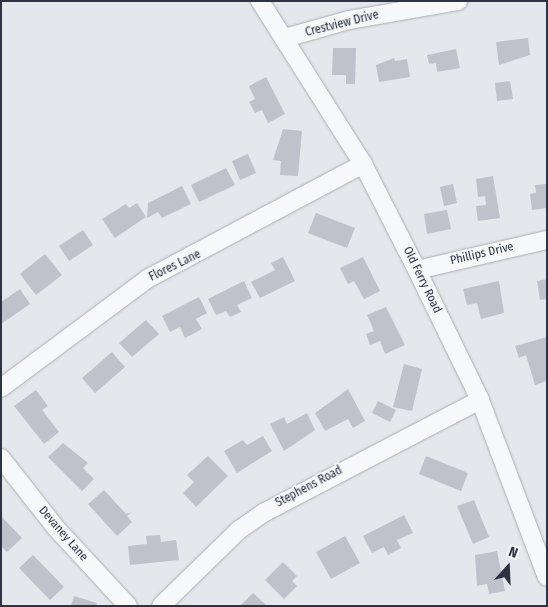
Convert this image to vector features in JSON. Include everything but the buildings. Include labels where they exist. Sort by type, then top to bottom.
[{"type":"street","name":"Old Ferry Road","points":[[260,1],[363,164],[418,270],[480,400],[547,577]]},
{"type":"street","name":"Crestview Drive","points":[[285,38],[349,20],[458,1]]},
{"type":"street","name":"Flores Lane","points":[[1,388],[147,279],[363,164]]},
{"type":"street","name":"Phillips Drive","points":[[418,270],[547,240]]},
{"type":"street","name":"Stephens Road","points":[[161,606],[239,530],[265,512],[480,400]]},
{"type":"street","name":"Devaney Lane","points":[[1,458],[56,528],[128,606]]}]
